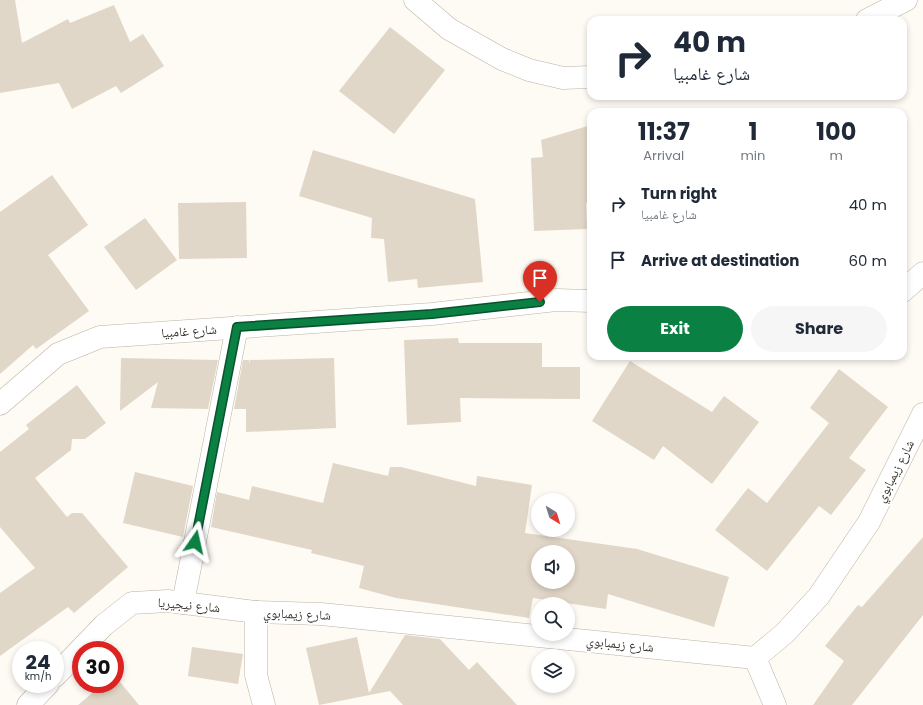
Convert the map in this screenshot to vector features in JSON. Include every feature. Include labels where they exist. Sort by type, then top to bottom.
[{"type":"street","points":[[415,0],[449,29],[502,58],[529,70],[563,78],[587,77]]},
{"type":"street","points":[[875,16],[906,0]]},
{"type":"street","points":[[907,287],[923,273]]},
{"type":"street","name":"شارع غامبيا","points":[[0,404],[58,354],[100,337],[432,314],[556,300],[587,301]]},
{"type":"street","points":[[183,603],[237,327]]},
{"type":"street","name":"شارع زيمبابوي","points":[[264,705],[256,675],[256,612],[321,614],[755,658],[785,633],[819,596],[869,522],[923,414]]},
{"type":"street","name":"شارع نيجيريا","points":[[64,667],[104,625],[132,603],[168,601],[256,612]]},
{"type":"street","points":[[755,658],[775,705]]},
{"type":"street","points":[[28,705],[39,693]]},
{"type":"building","points":[[0,0],[15,0],[22,43],[68,19],[70,23],[114,5],[130,42],[143,34],[164,66],[121,93],[116,86],[72,109],[59,83],[0,93]]},
{"type":"building","points":[[390,27],[445,70],[394,134],[339,91]]},
{"type":"building","points":[[587,126],[587,229],[534,231],[531,158],[543,157],[541,140]]},
{"type":"building","points":[[313,150],[475,199],[483,282],[418,288],[417,279],[388,282],[384,239],[371,238],[372,218],[299,196]]},
{"type":"building","points":[[52,175],[88,225],[48,255],[89,311],[36,349],[33,345],[0,374],[0,212]]},
{"type":"building","points":[[246,202],[247,258],[179,259],[178,203]]},
{"type":"building","points":[[145,218],[177,260],[136,290],[104,247]]},
{"type":"building","points":[[458,338],[459,343],[542,343],[542,367],[580,367],[580,399],[460,398],[461,422],[407,425],[404,340]]},
{"type":"building","points":[[121,358],[218,360],[208,409],[151,408],[158,382],[120,411]]},
{"type":"building","points":[[334,358],[336,428],[246,432],[246,409],[234,409],[243,360],[249,360],[249,363],[250,360]]},
{"type":"building","points":[[630,361],[712,412],[724,396],[759,422],[712,484],[663,446],[654,460],[592,421]]},
{"type":"building","points":[[839,369],[888,407],[849,458],[866,470],[831,515],[819,506],[767,571],[715,530],[748,488],[767,503],[829,423],[810,408]]},
{"type":"building","points":[[77,385],[106,423],[85,439],[72,439],[71,450],[35,478],[67,517],[72,513],[82,513],[128,567],[74,613],[68,607],[21,641],[12,641],[12,647],[0,656],[0,593],[35,568],[0,527],[0,452],[29,429],[26,425]]},
{"type":"building","points":[[333,463],[388,476],[390,467],[401,467],[476,486],[477,476],[532,485],[525,533],[531,534],[531,537],[553,537],[637,549],[729,577],[714,627],[608,594],[606,609],[575,604],[575,597],[531,597],[529,618],[396,598],[359,588],[364,566],[311,553],[312,550],[211,527],[217,492],[249,500],[252,486],[323,503]]},
{"type":"building","points":[[135,472],[193,486],[183,537],[123,523]]},
{"type":"building","points":[[923,537],[923,615],[852,705],[813,705],[844,661],[825,646],[858,605],[862,607]]},
{"type":"building","points":[[405,635],[440,639],[469,670],[477,662],[517,705],[403,705],[390,691],[319,705],[306,648],[357,637],[369,693]]},
{"type":"building","points":[[192,647],[243,654],[238,684],[188,676]]},
{"type":"building","points":[[124,687],[139,705],[78,705],[92,693],[124,693]]},
{"type":"route","points":[[195,542],[237,327],[432,314],[540,302]]}]
